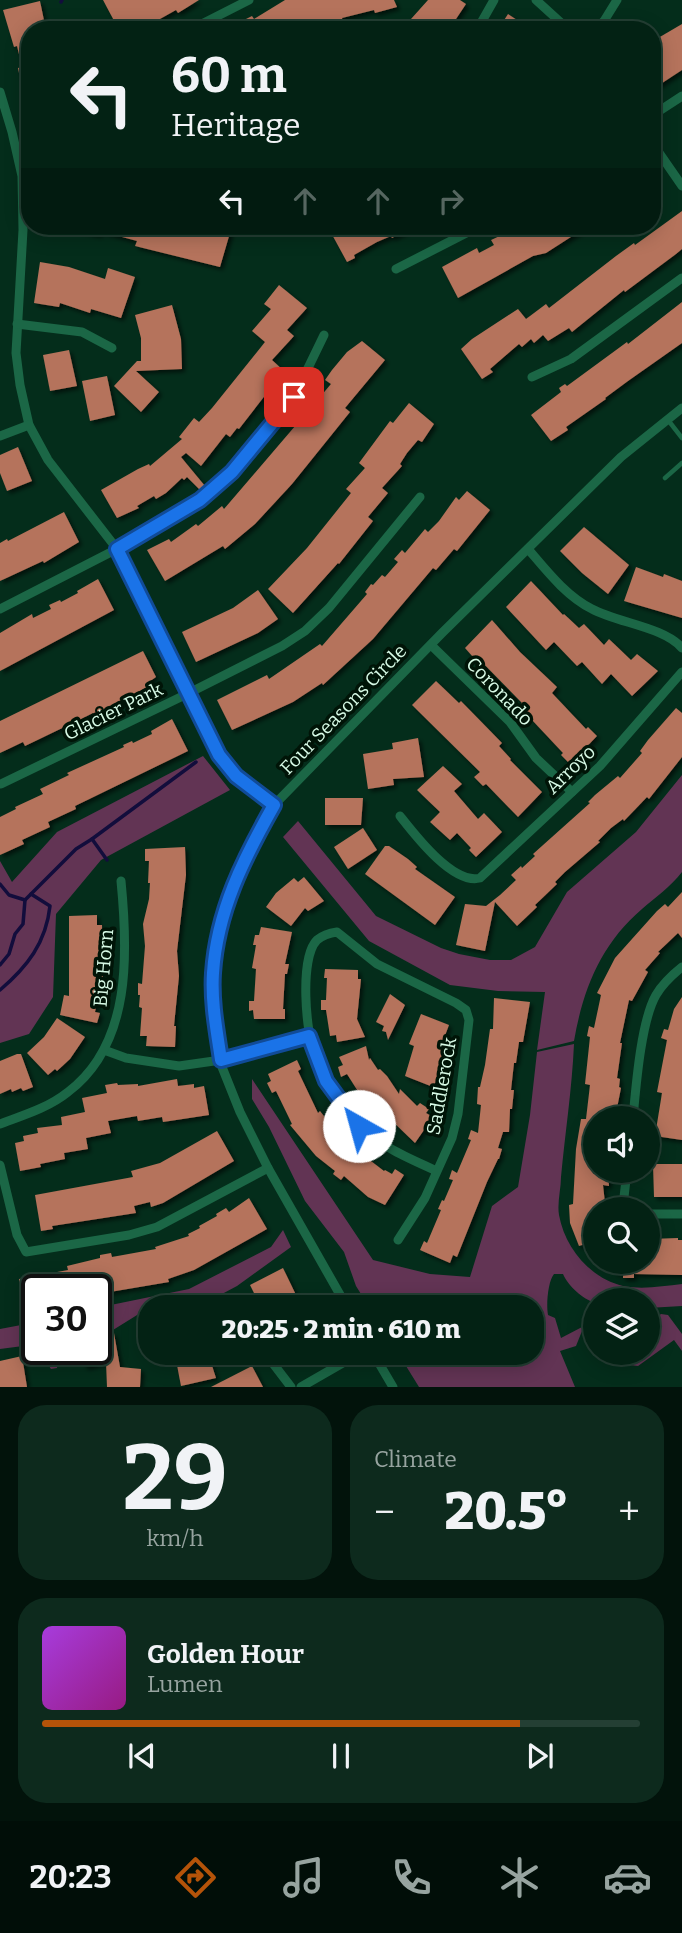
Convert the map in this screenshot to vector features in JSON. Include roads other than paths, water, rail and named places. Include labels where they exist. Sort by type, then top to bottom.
[{"type":"street","points":[[208,21],[249,0]]},
{"type":"street","points":[[482,21],[494,0]]},
{"type":"street","points":[[536,0],[559,21]]},
{"type":"street","points":[[604,21],[617,0]]},
{"type":"street","points":[[0,92],[21,160]]},
{"type":"street","points":[[661,110],[682,96]]},
{"type":"street","points":[[661,156],[682,186]]},
{"type":"street","points":[[23,235],[17,324],[20,385],[29,425],[48,460],[117,549],[219,755],[236,776],[274,805]]},
{"type":"street","points":[[396,269],[462,235]]},
{"type":"street","points":[[532,377],[571,359],[682,278]]},
{"type":"street","points":[[17,324],[82,332],[112,348]]},
{"type":"street","points":[[0,609],[117,549],[200,500],[232,472],[294,397],[324,335]]},
{"type":"street","name":"Four Seasons Circle","points":[[340,1295],[268,1168],[240,1112],[221,1060],[213,986],[218,941],[235,879],[274,805],[430,645],[621,457],[682,408]]},
{"type":"street","points":[[0,436],[29,425]]},
{"type":"street","name":"Glacier Park","points":[[1,784],[187,694],[282,646],[305,631],[329,608],[420,497]]},
{"type":"street","points":[[528,549],[550,574],[589,608],[614,620],[664,635],[682,648]]},
{"type":"street","name":"Coronado","points":[[430,645],[510,722],[536,758],[572,792]]},
{"type":"street","name":"Arroyo","points":[[400,816],[419,840],[444,864],[459,875],[472,880],[480,878],[600,766],[682,672]]},
{"type":"street","name":"Big Horn","points":[[0,1124],[49,1105],[82,1081],[111,1036],[121,997],[125,921],[121,881]]},
{"type":"street","name":"Saddlerock","points":[[309,1036],[306,1002],[311,953],[316,941],[328,933],[337,932],[377,964],[466,1010],[470,1027],[452,1138],[425,1198],[398,1240]]},
{"type":"street","points":[[634,1106],[638,1068],[655,997],[666,981],[682,967]]},
{"type":"street","points":[[104,1050],[126,1058],[179,1066],[221,1060],[309,1036],[326,1081],[359,1126],[403,1156],[437,1171]]},
{"type":"street","points":[[0,1166],[17,1235],[26,1252],[129,1235],[157,1227],[268,1168]]},
{"type":"street","points":[[660,1214],[682,1214]]},
{"type":"street","points":[[274,1365],[291,1387]]},
{"type":"street","points":[[301,1387],[339,1365]]},
{"type":"street","points":[[380,1365],[393,1387]]},
{"type":"lane","points":[[668,419],[682,438]]},
{"type":"lane","points":[[665,478],[682,463]]},
{"type":"waterway","points":[[92,839],[196,762]]},
{"type":"waterway","points":[[0,884],[9,895],[25,900],[76,849],[92,839],[107,860]]},
{"type":"waterway","points":[[0,990],[34,953],[48,919],[50,906],[31,894]]},
{"type":"waterway","points":[[0,965],[9,954],[15,934],[23,924],[25,900]]}]
